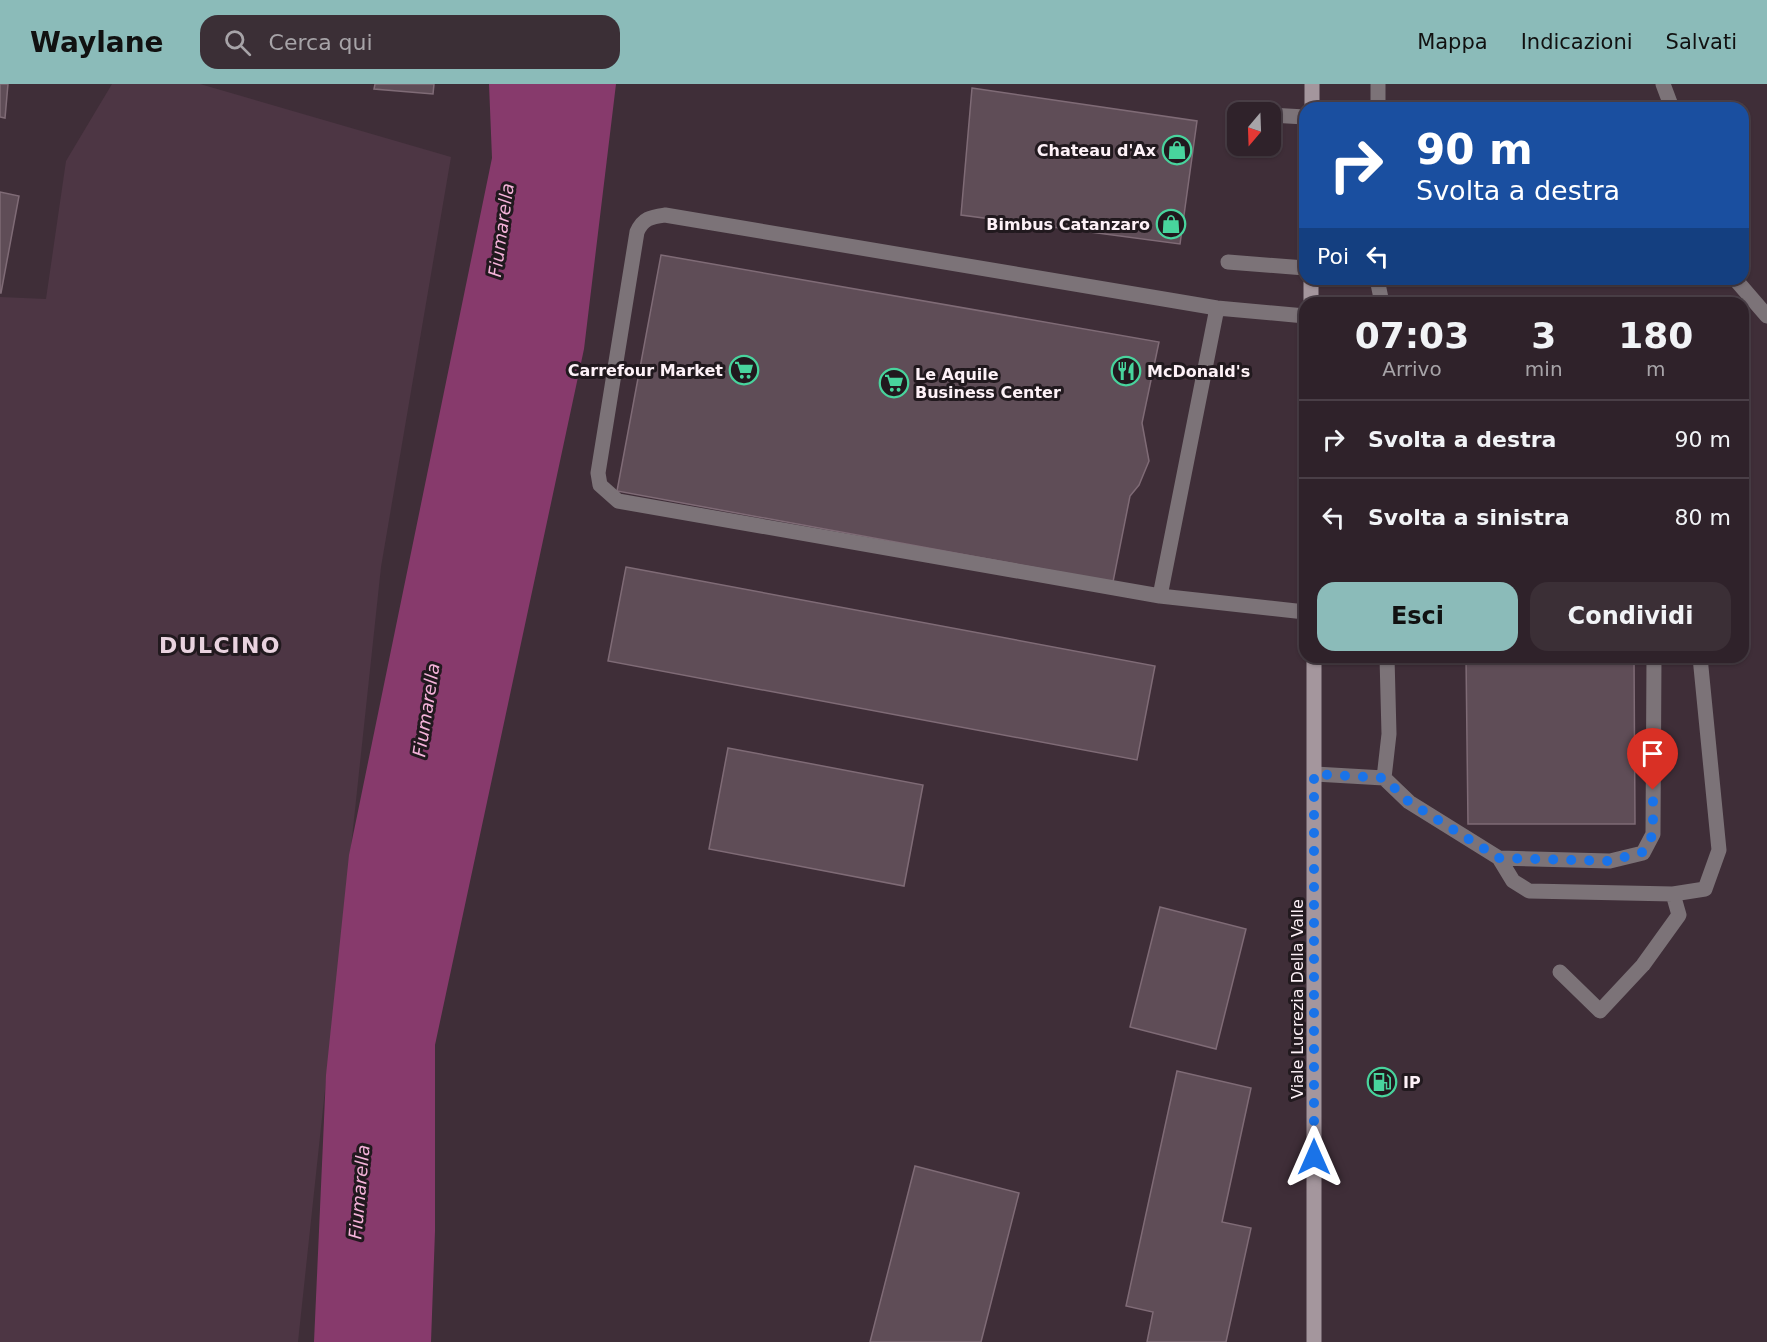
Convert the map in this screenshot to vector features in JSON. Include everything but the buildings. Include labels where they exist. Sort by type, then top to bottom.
[{"type":"main road","points":[[1312,84],[1312,102]]},
{"type":"main road","name":"Viale Lucrezia Della Valle","points":[[1314,663],[1314,1342]]},
{"type":"lane","points":[[1378,84],[1378,102]]},
{"type":"lane","points":[[1662,84],[1670,102]]},
{"type":"lane","points":[[1281,116],[1299,117]]},
{"type":"lane","points":[[1299,315],[1217,308],[665,215],[650,217],[641,223],[637,232],[598,473],[600,485],[607,494],[618,501],[1160,596],[1299,611]]},
{"type":"lane","points":[[1228,262],[1299,268]]},
{"type":"lane","points":[[1741,285],[1767,316]]},
{"type":"lane","points":[[1160,596],[1217,308]]},
{"type":"lane","points":[[1384,778],[1389,734],[1388,663]]},
{"type":"lane","points":[[1499,858],[1610,861],[1643,852],[1653,834],[1654,663]]},
{"type":"lane","points":[[1314,774],[1384,778],[1409,802],[1499,858],[1513,881],[1529,891],[1673,894],[1705,890],[1719,850],[1701,663]]},
{"type":"lane","points":[[1560,972],[1600,1011],[1643,965],[1679,915],[1673,894]]},
{"type":"shaded area","points":[[112,84],[200,84],[451,157],[381,567],[298,1342],[0,1342],[0,297],[46,299],[66,161]]},
{"type":"water","name":"Fiumarella","points":[[489,84],[616,84],[584,349],[435,1045],[435,1231],[431,1342],[314,1342],[326,1075],[349,855],[492,158]]},
{"type":"place","name":"Chateau d'Ax","points":[[1177,150]]},
{"type":"place","name":"Bimbus Catanzaro","points":[[1171,224]]},
{"type":"place","name":"Carrefour Market","points":[[744,370]]},
{"type":"place","name":"McDonald's","points":[[1126,371]]},
{"type":"place","name":"Le Aquile Business Center","points":[[894,383]]},
{"type":"place","name":"IP","points":[[1382,1082]]},
{"type":"district","name":"DULCINO","points":[[220,645]]},
{"type":"route","points":[[1314,1157],[1314,774],[1384,778],[1409,802],[1499,858],[1610,861],[1643,852],[1653,834],[1653,790]]}]
